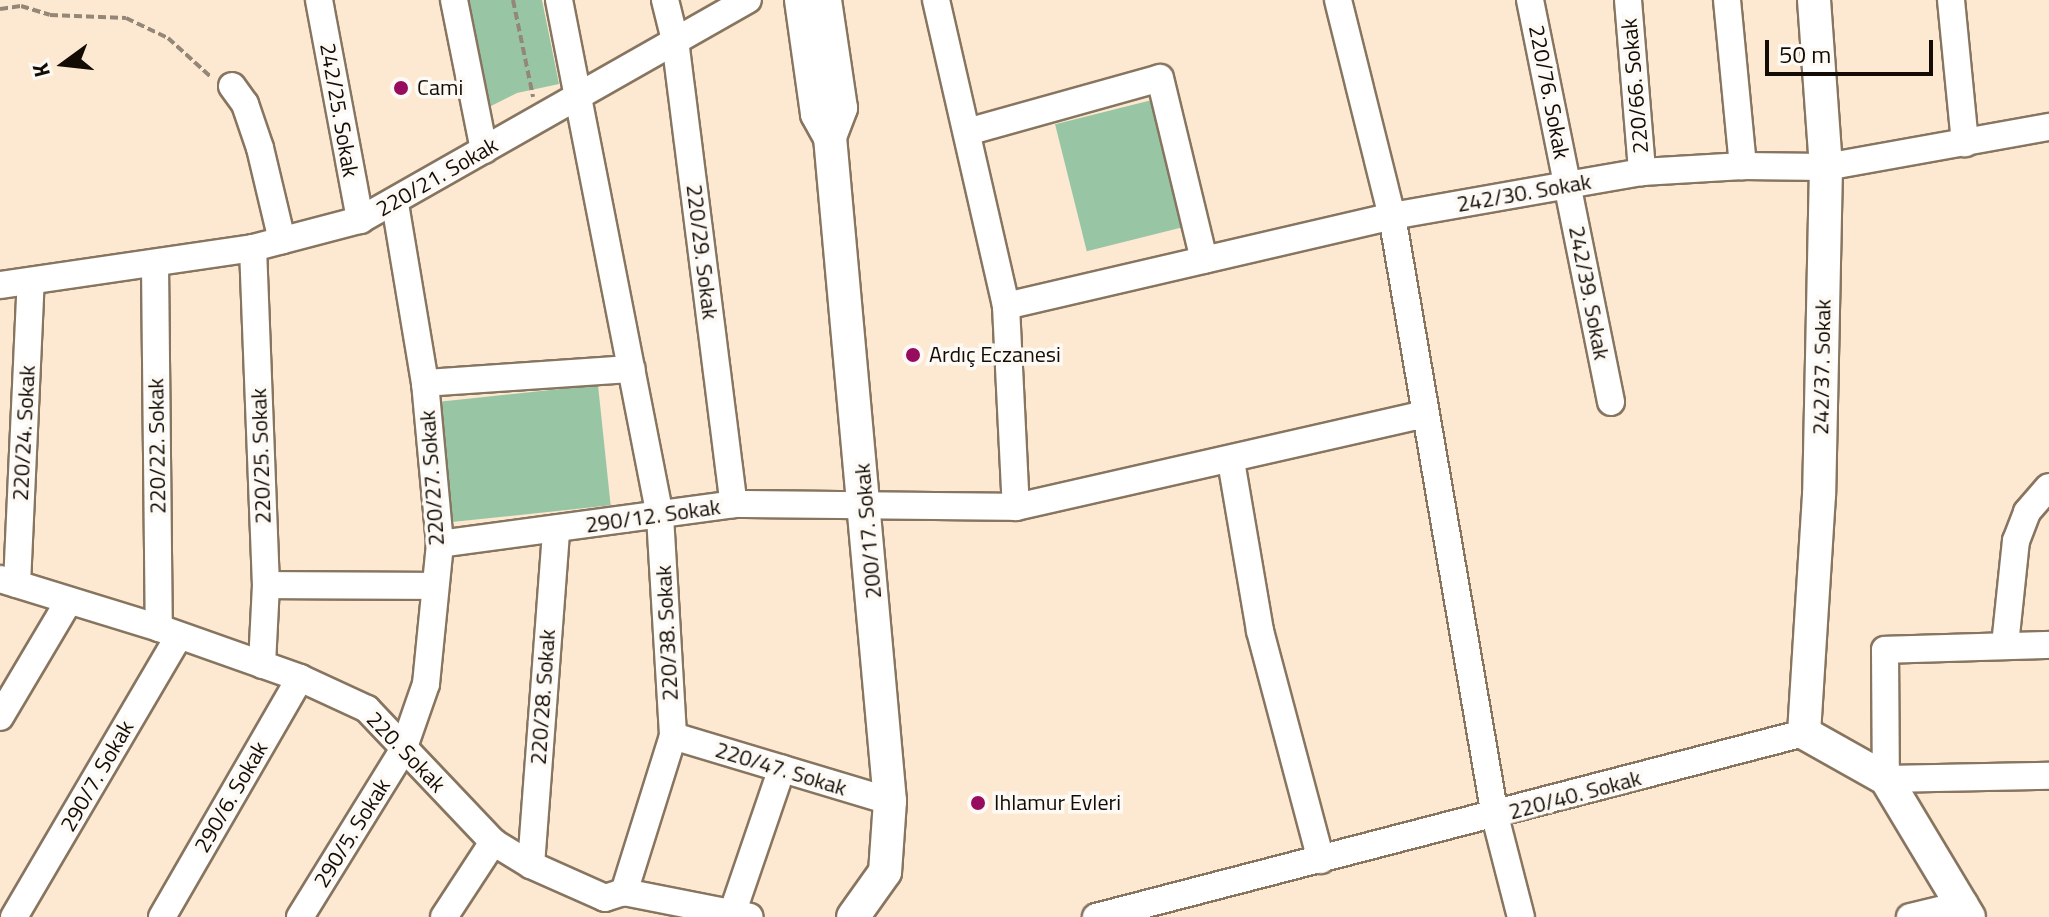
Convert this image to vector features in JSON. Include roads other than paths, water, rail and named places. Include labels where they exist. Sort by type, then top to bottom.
[{"type":"street","name":"242/25. Sokak","points":[[319,0],[360,220]]},
{"type":"street","points":[[454,0],[484,150]]},
{"type":"street","name":"220/38. Sokak","points":[[559,0],[660,516],[673,736],[607,902]]},
{"type":"street","name":"220/29. Sokak","points":[[665,0],[675,40],[734,504]]},
{"type":"street","name":"220/21. Sokak","points":[[0,285],[253,248],[360,220],[395,204],[748,0]]},
{"type":"street","name":"200/17. Sokak","points":[[801,0],[817,114],[830,137],[867,503],[890,801],[885,872],[853,917]]},
{"type":"street","name":"200/17. Sokak","points":[[825,0],[841,108],[830,137]]},
{"type":"street","points":[[936,0],[1006,306],[1016,507]]},
{"type":"street","points":[[1338,0],[1392,216],[1495,816],[1521,917]]},
{"type":"street","name":"220/76. Sokak","points":[[1530,0],[1567,185]]},
{"type":"street","name":"220/66. Sokak","points":[[1628,0],[1642,172]]},
{"type":"street","points":[[1727,0],[1743,166]]},
{"type":"street","name":"242/37. Sokak","points":[[1804,733],[1819,495],[1826,167],[1814,0]]},
{"type":"street","points":[[1951,0],[1965,143]]},
{"type":"street","points":[[967,132],[1160,78],[1204,260]]},
{"type":"street","points":[[232,86],[245,104],[260,148],[282,240]]},
{"type":"street","name":"242/30. Sokak","points":[[1006,306],[1392,216],[1642,172],[1743,166],[1826,167],[2049,127]]},
{"type":"street","name":"242/39. Sokak","points":[[1567,185],[1611,402]]},
{"type":"street","name":"220/27. Sokak","points":[[395,204],[425,383],[440,544],[426,684],[403,750]]},
{"type":"street","name":"220/25. Sokak","points":[[253,248],[266,585],[262,665]]},
{"type":"street","name":"220/22. Sokak","points":[[155,264],[169,632]]},
{"type":"street","name":"220/24. Sokak","points":[[9,582],[31,281]]},
{"type":"street","points":[[425,383],[632,369]]},
{"type":"street","name":"290/12. Sokak","points":[[440,544],[734,504],[867,503],[1016,507],[1231,461],[1424,414]]},
{"type":"street","points":[[1231,461],[1260,631],[1321,860]]},
{"type":"street","points":[[2005,645],[2016,541],[2027,512],[2049,487]]},
{"type":"street","name":"220/28. Sokak","points":[[531,865],[556,529]]},
{"type":"street","name":"220. Sokak","points":[[9,582],[169,632],[300,678],[367,709],[493,842],[531,865],[607,902],[739,915]]},
{"type":"street","points":[[266,585],[435,586]]},
{"type":"street","points":[[0,717],[69,601]]},
{"type":"street","name":"290/7. Sokak","points":[[14,917],[169,632]]},
{"type":"street","points":[[1886,779],[1885,650],[2049,645]]},
{"type":"street","name":"290/6. Sokak","points":[[162,917],[300,678]]},
{"type":"street","points":[[1804,733],[1886,779],[1967,910],[1910,917]]},
{"type":"street","name":"220/40. Sokak","points":[[1096,917],[1495,816],[1804,733]]},
{"type":"street","name":"220/47. Sokak","points":[[673,736],[890,801]]},
{"type":"street","name":"290/5. Sokak","points":[[300,917],[403,750]]},
{"type":"street","points":[[739,915],[782,768]]},
{"type":"street","points":[[1886,779],[2049,776]]},
{"type":"street","points":[[444,917],[493,842]]},
{"type":"place","name":"Cami","points":[[401,88]]},
{"type":"place","name":"Ardıç Eczanesi","points":[[913,355]]},
{"type":"place","name":"Ihlamur Evleri","points":[[978,803]]}]
